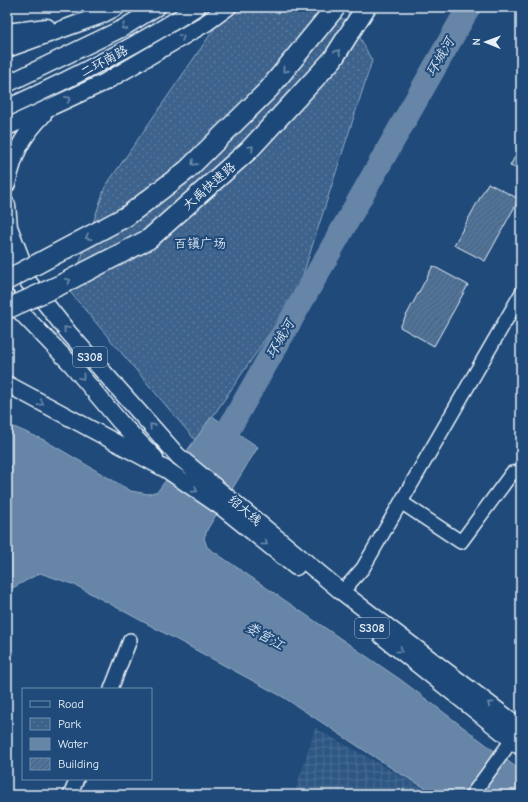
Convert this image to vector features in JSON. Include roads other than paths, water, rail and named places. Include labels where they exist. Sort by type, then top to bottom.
[{"type":"highway","name":"大禹快速路","points":[[7,280],[127,216],[187,170],[269,89],[336,7]]},
{"type":"highway","name":"大禹快速路","points":[[7,309],[60,285],[149,239],[249,150],[333,59],[366,7]]},
{"type":"main road","points":[[7,49],[88,20],[117,7]]},
{"type":"main road","name":"二环南路","points":[[7,84],[123,28],[157,7]]},
{"type":"main road","name":"二环南路","points":[[7,108],[81,74],[161,30],[197,7]]},
{"type":"main road","points":[[7,127],[105,82],[206,23],[228,7]]},
{"type":"main road","points":[[7,32],[88,20]]},
{"type":"main road","points":[[7,184],[13,159],[26,132],[50,108]]},
{"type":"main road","points":[[7,205],[8,227],[15,247],[39,296]]},
{"type":"main road","name":"绍大线","points":[[7,255],[68,332],[178,456],[228,504],[518,738]]},
{"type":"main road","points":[[7,298],[72,365],[120,422],[167,470]]},
{"type":"main road","name":"S308","points":[[7,384],[167,470]]},
{"type":"main road","name":"绍大线","points":[[167,470],[228,504],[342,592],[518,738]]},
{"type":"street","points":[[342,592],[363,568],[521,294]]},
{"type":"street","points":[[401,502],[461,542],[518,470]]},
{"type":"street","points":[[111,688],[130,640]]},
{"type":"street","points":[[472,795],[499,758],[518,738]]},
{"type":"street","points":[[70,795],[76,780]]},
{"type":"water","name":"娄宫江","points":[[212,416],[258,447],[208,528],[204,538],[207,547],[401,680],[521,771],[521,795],[438,795],[399,773],[283,697],[75,585],[40,573],[7,591],[7,424],[44,440],[131,491],[148,494],[158,491]]},
{"type":"waterway","name":"环城河","points":[[214,455],[469,7]]},
{"type":"park label","name":"百镇广场","points":[[200,243]]}]
